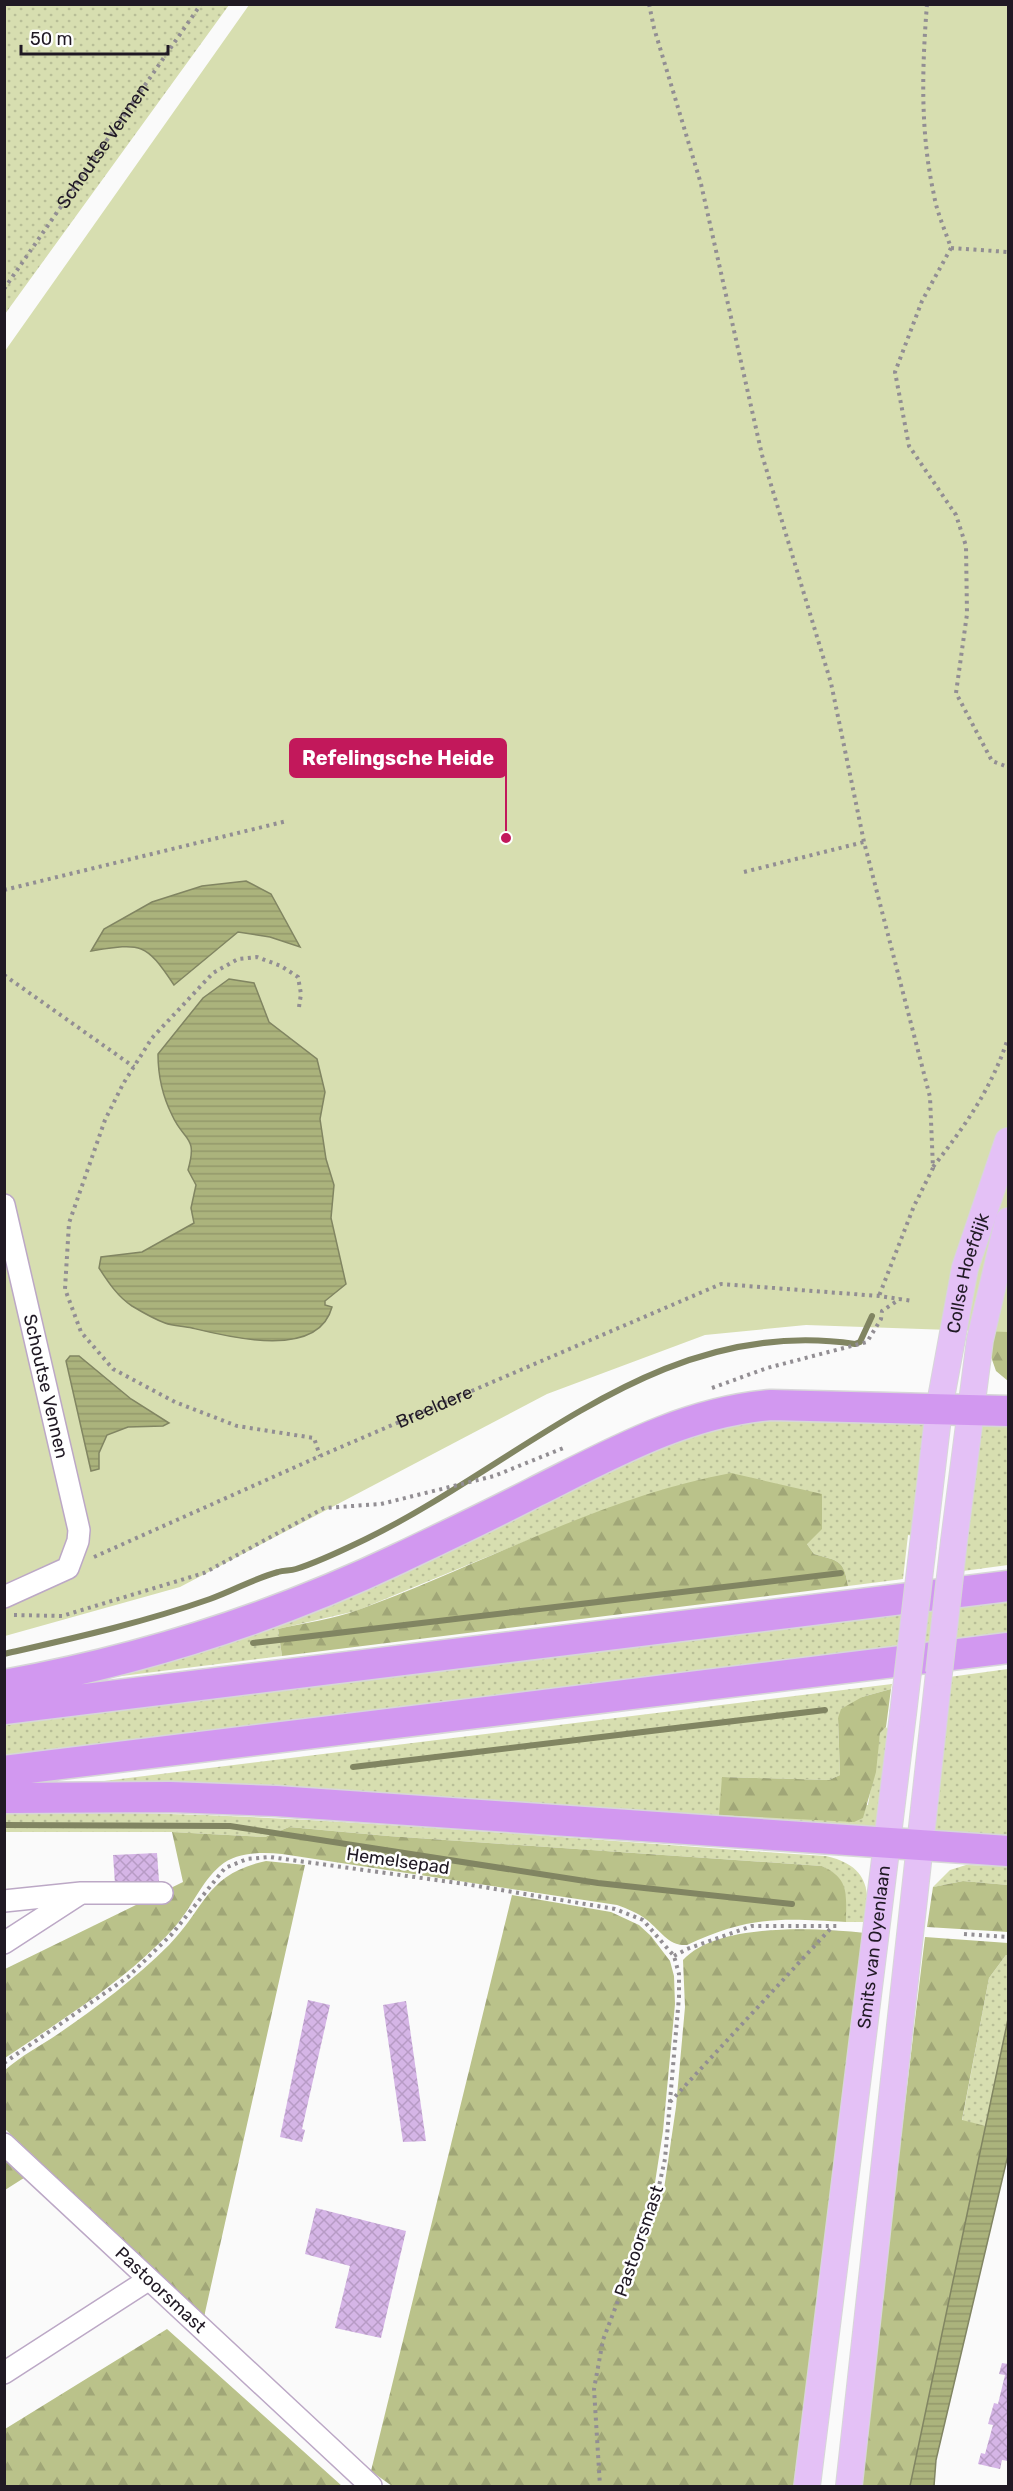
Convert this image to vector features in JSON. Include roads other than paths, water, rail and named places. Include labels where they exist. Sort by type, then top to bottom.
[{"type":"highway","points":[[4,1685],[104,1665],[201,1637],[273,1612],[398,1559],[662,1430],[737,1407],[771,1405],[1008,1411]]},
{"type":"highway","points":[[4,1709],[1008,1586]]},
{"type":"highway","points":[[4,1771],[1008,1648]]},
{"type":"highway","points":[[4,1798],[170,1797],[276,1802],[1008,1851]]},
{"type":"main road","name":"Collse Hoefdijk","points":[[939,1409],[965,1268],[1008,1141]]},
{"type":"main road","name":"Collse Hoefdijk","points":[[970,1409],[980,1340],[1008,1221]]},
{"type":"main road","name":"Smits van Oyenlaan","points":[[807,2487],[939,1409]]},
{"type":"main road","name":"Smits van Oyenlaan","points":[[849,2487],[882,2204],[918,1846],[970,1409]]},
{"type":"street","name":"Schoutse Vennen","points":[[4,1205],[77,1515],[78,1541],[68,1568],[4,1597]]},
{"type":"street","points":[[4,1901],[81,1893],[162,1893]]},
{"type":"street","points":[[4,1943],[81,1893]]},
{"type":"street","name":"Pastoorsmast","points":[[4,2144],[371,2487]]},
{"type":"street","points":[[4,2373],[148,2280]]},
{"type":"waterway","points":[[4,1654],[108,1630],[159,1615],[210,1599],[280,1571],[294,1570],[333,1555],[427,1506],[599,1400],[658,1372],[720,1351],[785,1341],[855,1344],[860,1342],[872,1316]]},
{"type":"waterway","points":[[253,1643],[841,1573]]},
{"type":"waterway","points":[[353,1767],[825,1710]]},
{"type":"waterway","points":[[4,1825],[230,1826],[598,1883],[792,1904]]},
{"type":"place","name":"Refelingsche Heide","points":[[506,838]]}]
